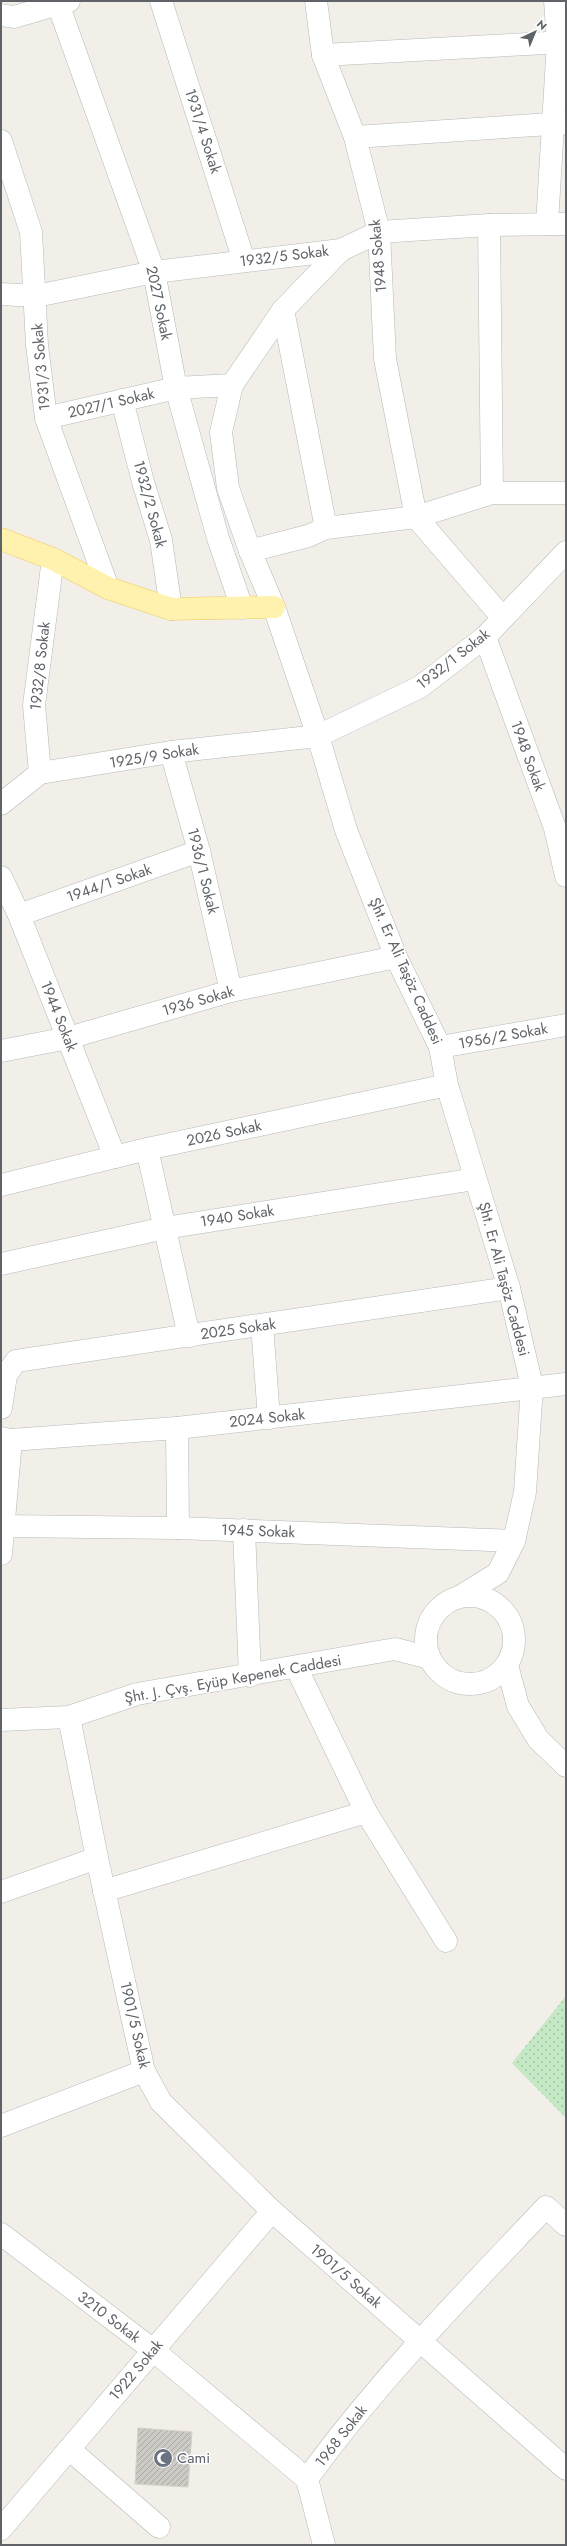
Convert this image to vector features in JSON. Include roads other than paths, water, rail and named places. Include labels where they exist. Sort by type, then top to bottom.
[{"type":"main road","points":[[1,539],[53,559],[108,588],[171,609],[274,607]]},
{"type":"street","name":"1931/4 Sokak","points":[[161,1],[244,261]]},
{"type":"street","name":"1948 Sokak","points":[[316,1],[323,55],[355,137],[379,232],[385,359],[416,516]]},
{"type":"street","points":[[555,1],[562,42],[559,123],[552,172],[556,224]]},
{"type":"street","points":[[1,15],[14,17],[64,2]]},
{"type":"street","name":"2027 Sokak","points":[[64,2],[154,272],[176,388],[218,538],[242,608]]},
{"type":"street","points":[[323,55],[562,42]]},
{"type":"street","points":[[355,137],[559,123]]},
{"type":"street","name":"1931/3 Sokak","points":[[1,141],[31,232],[38,344],[46,418],[108,588]]},
{"type":"street","name":"1932/5 Sokak","points":[[1,294],[36,296],[154,272],[341,250],[379,232],[488,225],[556,224]]},
{"type":"street","points":[[488,225],[492,493]]},
{"type":"street","points":[[232,385],[283,310],[341,250]]},
{"type":"street","points":[[283,310],[326,528]]},
{"type":"street","name":"2027/1 Sokak","points":[[46,418],[176,388],[232,385]]},
{"type":"street","name":"Şht. Er Ali Taşöz Caddesi","points":[[232,385],[221,432],[228,488],[250,551],[274,607],[318,736],[346,830],[396,957],[440,1047],[447,1085],[509,1288],[532,1386],[525,1492],[514,1541],[498,1573]]},
{"type":"street","name":"1932/2 Sokak","points":[[122,400],[161,540],[171,609]]},
{"type":"street","points":[[250,551],[308,536],[326,528],[416,516],[492,493],[566,492]]},
{"type":"street","points":[[416,516],[502,617]]},
{"type":"street","name":"1932/1 Sokak","points":[[318,736],[420,687],[485,637],[502,617],[566,552]]},
{"type":"street","name":"1932/8 Sokak","points":[[40,773],[34,705],[53,559]]},
{"type":"street","name":"1948 Sokak","points":[[485,637],[561,824],[566,876]]},
{"type":"street","name":"1925/9 Sokak","points":[[1,804],[40,773],[171,752],[318,736]]},
{"type":"street","name":"1936/1 Sokak","points":[[171,752],[199,851],[231,991]]},
{"type":"street","name":"1944/1 Sokak","points":[[19,915],[199,851]]},
{"type":"street","name":"1944 Sokak","points":[[1,877],[19,915],[115,1157]]},
{"type":"street","name":"1936 Sokak","points":[[1,1051],[68,1038],[231,991],[396,957]]},
{"type":"street","name":"1956/2 Sokak","points":[[440,1047],[566,1024]]},
{"type":"street","name":"2026 Sokak","points":[[1,1186],[147,1149],[447,1085]]},
{"type":"street","points":[[147,1149],[189,1336]]},
{"type":"street","name":"1940 Sokak","points":[[1,1264],[165,1228],[475,1179]]},
{"type":"street","name":"2025 Sokak","points":[[1,1408],[6,1375],[16,1361],[509,1288]]},
{"type":"street","points":[[262,1325],[269,1418]]},
{"type":"street","name":"2024 Sokak","points":[[6,1439],[177,1428],[532,1386],[566,1384]]},
{"type":"street","points":[[177,1428],[178,1528]]},
{"type":"street","points":[[1,1554],[6,1439]]},
{"type":"street","name":"1945 Sokak","points":[[2,1526],[178,1528],[514,1541]]},
{"type":"street","points":[[244,1530],[250,1676]]},
{"type":"street","points":[[395,1649],[431,1618],[439,1607],[461,1596],[498,1573],[502,1609]]},
{"type":"street","points":[[431,1618],[426,1631],[430,1658],[437,1669],[454,1681],[474,1684],[487,1681],[507,1665],[515,1642],[509,1619],[502,1609],[492,1601],[461,1596]]},
{"type":"street","points":[[395,1649],[430,1658]]},
{"type":"street","name":"Şht. J. Çvş. Eyüp Kepenek Caddesi","points":[[1,1720],[69,1717],[136,1694],[250,1676],[395,1649]]},
{"type":"street","points":[[507,1665],[518,1706],[538,1739],[566,1766]]},
{"type":"street","points":[[296,1668],[366,1812],[446,1941]]},
{"type":"street","points":[[487,1681],[518,1706]]},
{"type":"street","name":"1901/5 Sokak","points":[[69,1717],[97,1858],[144,2071],[161,2102],[272,2211],[566,2469]]},
{"type":"street","points":[[104,1891],[366,1812]]},
{"type":"street","points":[[1,1892],[97,1858]]},
{"type":"street","points":[[1,2126],[144,2071]]},
{"type":"street","points":[[419,2341],[546,2207],[566,2225]]},
{"type":"street","name":"1922 Sokak","points":[[1,2529],[272,2211]]},
{"type":"street","name":"3210 Sokak","points":[[3,2241],[153,2350],[307,2479]]},
{"type":"street","name":"1968 Sokak","points":[[324,2545],[307,2479],[344,2429],[419,2341]]},
{"type":"street","points":[[69,2448],[159,2527]]},
{"type":"place","name":"Cami","points":[[163,2458]]}]
